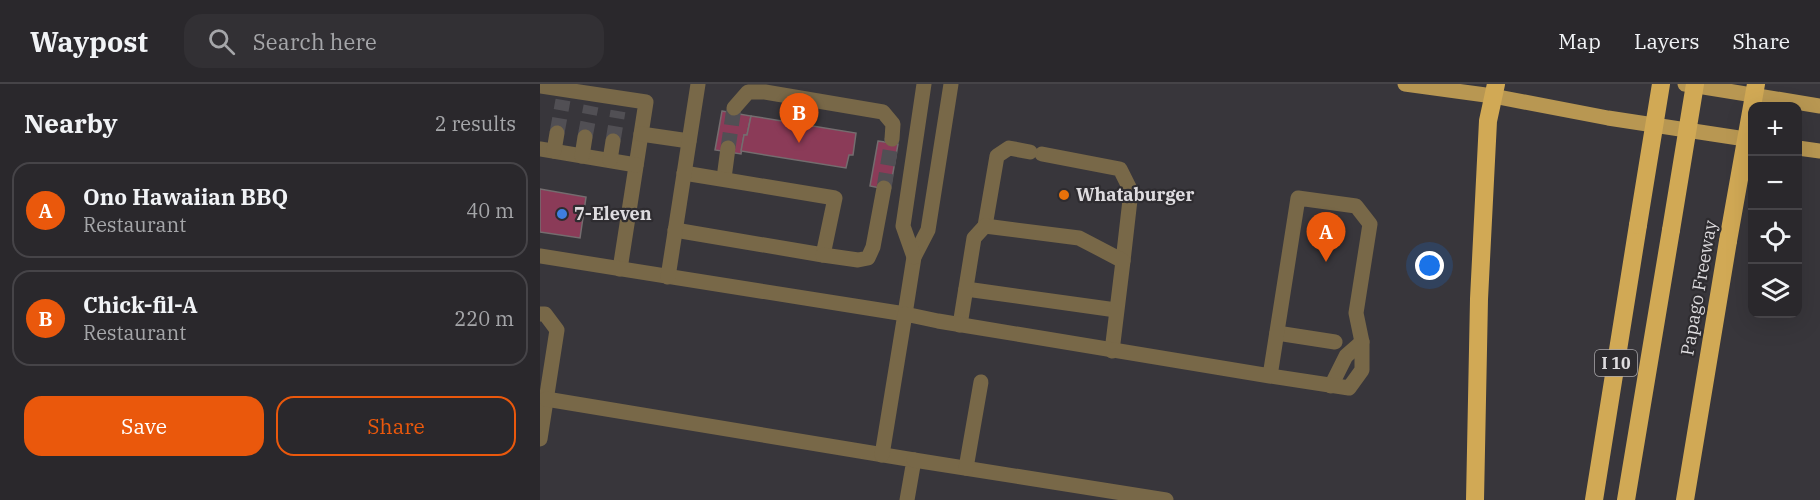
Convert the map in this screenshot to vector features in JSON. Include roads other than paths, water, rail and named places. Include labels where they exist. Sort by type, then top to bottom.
[{"type":"highway","name":"I 10","points":[[1594,500],[1661,84]]},
{"type":"highway","points":[[1626,500],[1695,84]]},
{"type":"highway","name":"Papago Freeway","points":[[1685,500],[1756,84]]},
{"type":"highway","points":[[1474,500],[1485,175],[1488,121],[1494,90]]},
{"type":"main road","points":[[1405,84],[1494,90],[1608,118],[1748,139]]},
{"type":"main road","points":[[1685,84],[1820,106]]},
{"type":"main road","points":[[1802,149],[1820,151]]},
{"type":"lane","points":[[668,277],[698,84]]},
{"type":"lane","points":[[914,257],[903,226],[924,84]]},
{"type":"lane","points":[[882,455],[914,257],[928,230],[951,84]]},
{"type":"lane","points":[[540,86],[564,95],[592,100],[619,104],[646,102],[620,269]]},
{"type":"lane","points":[[734,108],[748,92],[765,92],[883,112],[894,124],[892,139]]},
{"type":"lane","points":[[557,133],[547,150],[636,165]]},
{"type":"lane","points":[[641,134],[689,141]]},
{"type":"lane","points":[[582,156],[585,137]]},
{"type":"lane","points":[[610,160],[613,141]]},
{"type":"lane","points":[[724,178],[728,148]]},
{"type":"lane","points":[[960,325],[974,238],[985,226],[997,156],[1009,148],[1120,169],[1131,192],[1112,351]]},
{"type":"lane","points":[[684,173],[834,198],[823,255]]},
{"type":"lane","points":[[675,230],[823,255],[858,260],[868,258],[873,248],[884,188]]},
{"type":"lane","points":[[540,256],[905,314],[1112,351],[1331,386],[1349,388],[1362,370],[1362,342],[1356,313],[1370,224],[1356,206],[1298,198],[1270,376]]},
{"type":"lane","points":[[985,226],[1079,238],[1123,261]]},
{"type":"lane","points":[[966,289],[1116,310]]},
{"type":"lane","points":[[540,314],[545,314],[557,330],[540,439]]},
{"type":"lane","points":[[1277,333],[1335,342]]},
{"type":"lane","points":[[966,468],[981,382]]},
{"type":"lane","points":[[546,399],[1166,500]]},
{"type":"lane","points":[[907,500],[914,460]]},
{"type":"tunnel","points":[[557,133],[563,100]]},
{"type":"tunnel","points":[[585,137],[591,106]]},
{"type":"tunnel","points":[[728,148],[734,108]]},
{"type":"tunnel","points":[[613,141],[618,111]]},
{"type":"tunnel","points":[[884,188],[892,139]]},
{"type":"place","name":"Chick-fil-A","points":[[799,143]]},
{"type":"place","name":"Whataburger","points":[[1064,195]]},
{"type":"place","name":"7-Eleven","points":[[562,214]]},
{"type":"place","name":"Ono Hawaiian BBQ","points":[[1326,262]]}]
